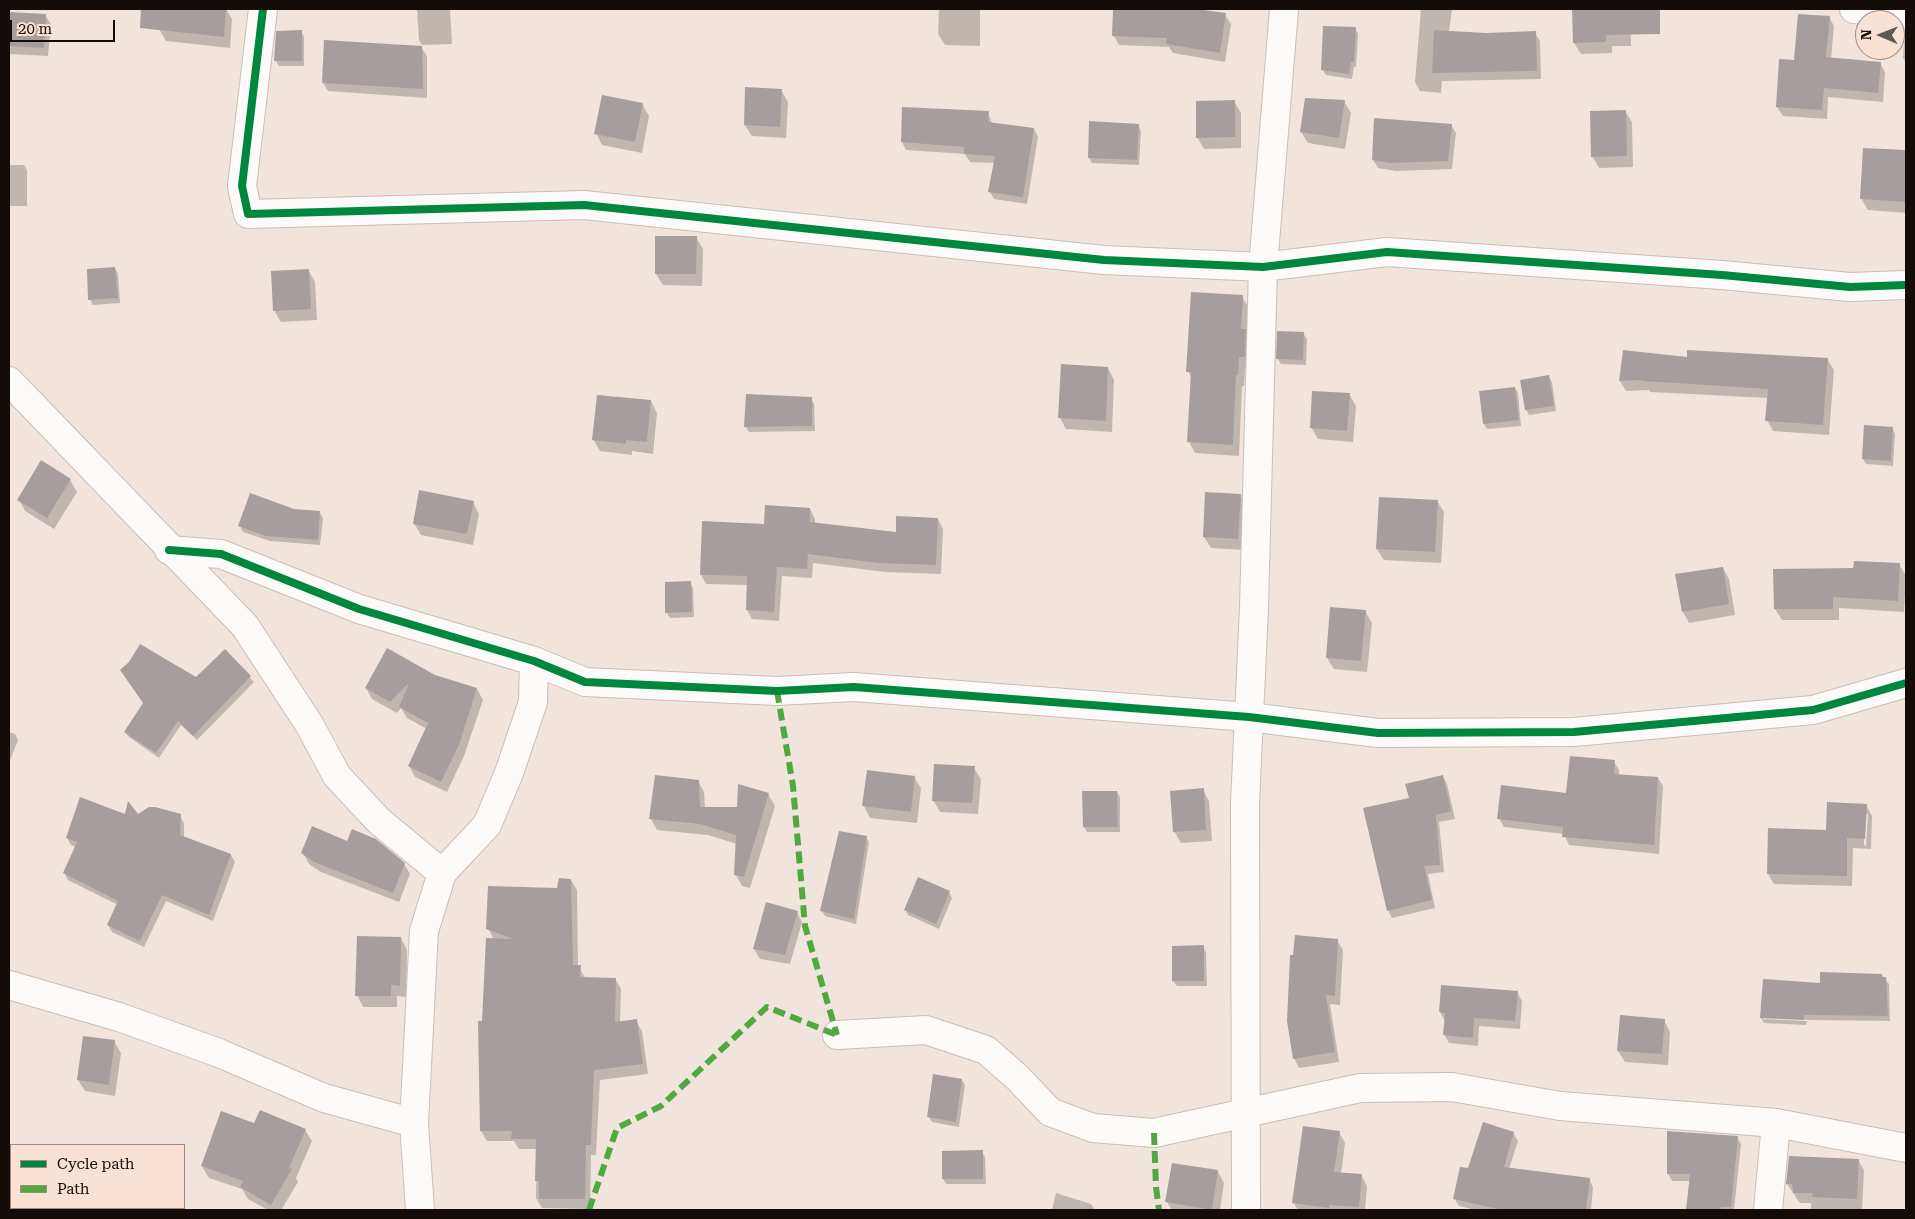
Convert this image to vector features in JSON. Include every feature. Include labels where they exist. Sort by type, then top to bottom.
[{"type":"street","points":[[263,9],[242,186],[248,214],[584,205],[1104,260],[1263,267],[1387,252],[1722,275],[1850,287],[1906,285]]},
{"type":"street","points":[[1246,1210],[1245,803],[1263,267],[1284,9]]},
{"type":"street","points":[[1854,9],[1906,14]]},
{"type":"street","points":[[9,381],[169,550],[245,626],[309,724],[337,776],[379,821],[442,873]]},
{"type":"street","points":[[169,550],[221,554],[359,609],[534,661],[585,682],[777,692],[854,686],[1249,717],[1378,733],[1574,732],[1813,710],[1906,683]]},
{"type":"street","points":[[420,1210],[414,1123],[424,931],[442,873],[487,825],[509,773],[533,702],[534,661]]},
{"type":"street","points":[[9,985],[119,1017],[219,1053],[324,1098],[414,1123]]},
{"type":"street","points":[[837,1036],[926,1030],[986,1050],[1018,1078],[1050,1112],[1093,1128],[1154,1133],[1360,1088],[1452,1088],[1560,1106],[1776,1124],[1906,1148]]},
{"type":"street","points":[[1768,1210],[1776,1124]]},
{"type":"building","points":[[141,9],[226,9],[224,37],[140,28]]},
{"type":"building","points":[[1113,9],[1196,9],[1226,13],[1220,53],[1166,44],[1167,38],[1112,36]]},
{"type":"building","points":[[1572,9],[1660,9],[1660,34],[1606,35],[1606,42],[1573,43]]},
{"type":"building","points":[[9,12],[46,14],[44,48],[9,46]]},
{"type":"building","points":[[1798,14],[1830,16],[1826,57],[1881,62],[1878,93],[1824,88],[1822,110],[1776,107],[1779,59],[1794,60]]},
{"type":"building","points":[[1323,26],[1356,27],[1354,62],[1351,62],[1349,74],[1321,70]]},
{"type":"building","points":[[302,30],[302,61],[274,61],[276,31]]},
{"type":"building","points":[[1434,30],[1486,33],[1536,31],[1537,71],[1432,73]]},
{"type":"building","points":[[324,40],[422,46],[423,89],[322,83]]},
{"type":"building","points":[[745,87],[782,89],[780,127],[744,125]]},
{"type":"building","points":[[602,95],[643,103],[635,142],[594,134]]},
{"type":"building","points":[[1305,98],[1345,100],[1339,138],[1300,132]]},
{"type":"building","points":[[1235,100],[1235,137],[1196,138],[1196,101]]},
{"type":"building","points":[[902,107],[989,111],[988,122],[1034,128],[1023,197],[988,192],[995,156],[964,154],[964,147],[901,142]]},
{"type":"building","points":[[1626,110],[1627,156],[1591,157],[1590,111]]},
{"type":"building","points":[[1374,118],[1452,124],[1448,161],[1390,163],[1372,160]]},
{"type":"building","points":[[1089,121],[1139,124],[1137,160],[1088,158]]},
{"type":"building","points":[[1863,148],[1906,150],[1906,202],[1860,199]]},
{"type":"building","points":[[655,236],[697,236],[696,274],[655,274]]},
{"type":"building","points":[[115,267],[118,298],[88,300],[87,269]]},
{"type":"building","points":[[309,269],[311,309],[273,311],[271,271]]},
{"type":"building","points":[[1191,292],[1243,295],[1241,329],[1246,329],[1245,357],[1239,357],[1238,375],[1236,375],[1233,445],[1187,442],[1191,372],[1186,372]]},
{"type":"building","points":[[1277,331],[1304,332],[1303,360],[1276,359]]},
{"type":"building","points":[[1623,350],[1687,357],[1687,350],[1828,358],[1823,425],[1765,421],[1768,389],[1643,380],[1619,381]]},
{"type":"building","points":[[1061,364],[1108,367],[1106,421],[1058,418]]},
{"type":"building","points":[[1549,375],[1554,406],[1525,410],[1520,380]]},
{"type":"building","points":[[1515,387],[1519,420],[1483,424],[1479,391]]},
{"type":"building","points":[[1312,391],[1350,393],[1347,431],[1310,428]]},
{"type":"building","points":[[746,394],[812,397],[812,426],[744,427]]},
{"type":"building","points":[[597,395],[651,400],[647,442],[626,440],[626,444],[592,440]]},
{"type":"building","points":[[1864,425],[1893,427],[1891,461],[1862,459]]},
{"type":"building","points":[[41,460],[71,479],[47,518],[17,500]]},
{"type":"building","points":[[419,490],[474,501],[467,534],[413,524]]},
{"type":"building","points":[[1205,492],[1241,494],[1238,539],[1203,537]]},
{"type":"building","points":[[250,493],[294,509],[320,511],[318,540],[266,536],[238,526]]},
{"type":"building","points":[[1379,497],[1438,500],[1435,552],[1376,549]]},
{"type":"building","points":[[765,505],[810,508],[810,522],[896,532],[896,516],[938,518],[936,565],[878,563],[808,554],[807,569],[777,567],[774,612],[746,610],[747,576],[700,575],[702,521],[764,524]]},
{"type":"building","points":[[1854,561],[1900,563],[1898,601],[1833,597],[1833,609],[1774,609],[1773,569],[1853,568]]},
{"type":"building","points":[[1723,567],[1729,604],[1682,612],[1675,574]]},
{"type":"building","points":[[691,581],[692,612],[665,613],[665,582]]},
{"type":"building","points":[[1330,607],[1366,610],[1361,661],[1326,658]]},
{"type":"building","points":[[140,644],[196,677],[225,649],[251,676],[193,736],[178,721],[156,753],[124,732],[143,703],[120,670],[129,662]]},
{"type":"building","points":[[387,648],[435,675],[477,688],[459,745],[441,782],[408,766],[428,723],[399,707],[409,683],[390,702],[365,688]]},
{"type":"building","points":[[1570,756],[1615,760],[1614,774],[1658,777],[1654,845],[1562,837],[1563,827],[1497,819],[1501,785],[1566,793]]},
{"type":"building","points":[[934,764],[975,766],[972,803],[932,801]]},
{"type":"building","points":[[867,770],[915,776],[911,812],[862,806]]},
{"type":"building","points":[[655,775],[699,780],[700,807],[737,807],[738,784],[769,793],[744,877],[734,875],[736,835],[700,824],[649,819]]},
{"type":"building","points":[[1443,775],[1451,811],[1436,815],[1440,865],[1424,866],[1432,900],[1387,911],[1363,808],[1409,798],[1405,784]]},
{"type":"building","points":[[1204,788],[1206,830],[1173,832],[1170,791]]},
{"type":"building","points":[[1082,791],[1117,791],[1118,827],[1083,827]]},
{"type":"building","points":[[80,797],[125,814],[128,801],[138,814],[149,807],[155,807],[181,814],[180,835],[231,854],[209,915],[162,895],[140,941],[107,925],[118,901],[63,873],[77,842],[66,838]]},
{"type":"building","points":[[1827,802],[1867,804],[1865,839],[1847,838],[1847,876],[1767,874],[1768,828],[1826,830]]},
{"type":"building","points":[[312,826],[347,841],[352,829],[376,839],[405,863],[393,893],[314,862],[301,853]]},
{"type":"building","points":[[839,831],[867,836],[854,919],[820,911]]},
{"type":"building","points":[[918,877],[950,891],[936,924],[904,910]]},
{"type":"building","points":[[559,878],[571,879],[573,965],[581,965],[580,977],[616,978],[615,1022],[637,1019],[643,1064],[594,1070],[591,1145],[586,1145],[585,1199],[539,1199],[539,1181],[535,1181],[536,1139],[511,1139],[512,1131],[480,1131],[478,1021],[482,1021],[486,938],[513,939],[486,929],[488,886],[557,888]]},
{"type":"building","points":[[766,902],[798,911],[785,955],[753,949]]},
{"type":"building","points":[[1295,935],[1338,939],[1335,996],[1326,995],[1335,1052],[1293,1059],[1287,1021],[1290,955],[1293,955]]},
{"type":"building","points":[[357,936],[401,937],[400,986],[391,985],[391,996],[355,996]]},
{"type":"building","points":[[1204,945],[1204,981],[1172,981],[1172,946]]},
{"type":"building","points":[[1820,972],[1882,974],[1882,977],[1886,977],[1888,1016],[1804,1015],[1804,1020],[1760,1018],[1763,979],[1820,983]]},
{"type":"building","points":[[1441,985],[1518,991],[1515,1021],[1474,1018],[1473,1038],[1443,1035],[1445,1013],[1439,1012]]},
{"type":"building","points":[[1620,1015],[1665,1019],[1662,1054],[1617,1051]]},
{"type":"building","points":[[83,1036],[115,1040],[109,1085],[77,1080]]},
{"type":"building","points":[[933,1074],[962,1079],[956,1122],[927,1117]]},
{"type":"building","points":[[260,1110],[306,1129],[289,1168],[292,1169],[271,1205],[240,1187],[243,1181],[201,1166],[221,1111],[254,1123]]},
{"type":"building","points":[[1483,1122],[1514,1132],[1504,1167],[1590,1178],[1586,1210],[1502,1210],[1453,1199],[1460,1167],[1468,1168]]},
{"type":"building","points":[[1303,1126],[1340,1131],[1334,1172],[1362,1174],[1359,1207],[1330,1205],[1329,1208],[1292,1203]]},
{"type":"building","points":[[1667,1131],[1738,1136],[1731,1207],[1721,1207],[1721,1210],[1686,1210],[1690,1174],[1667,1174]]},
{"type":"building","points":[[983,1150],[983,1179],[942,1179],[942,1151]]},
{"type":"building","points":[[1789,1156],[1859,1159],[1857,1199],[1812,1197],[1813,1193],[1793,1193],[1792,1184],[1786,1184]]},
{"type":"building","points":[[1172,1163],[1218,1170],[1212,1210],[1165,1202]]},
{"type":"marked path","points":[[777,691],[793,786],[805,926],[837,1035]]},
{"type":"marked path","points":[[589,1210],[617,1128],[661,1106],[767,1007],[837,1035]]},
{"type":"marked path","points":[[1154,1133],[1156,1187],[1159,1210]]},
{"type":"cycle path","points":[[263,9],[242,186],[248,214],[584,205],[1104,260],[1263,267],[1387,252],[1722,275],[1850,287],[1906,285]]},
{"type":"cycle path","points":[[169,550],[221,554],[359,609],[534,661],[585,682],[777,691],[854,687],[1249,717],[1378,733],[1574,732],[1813,710],[1906,683]]}]
